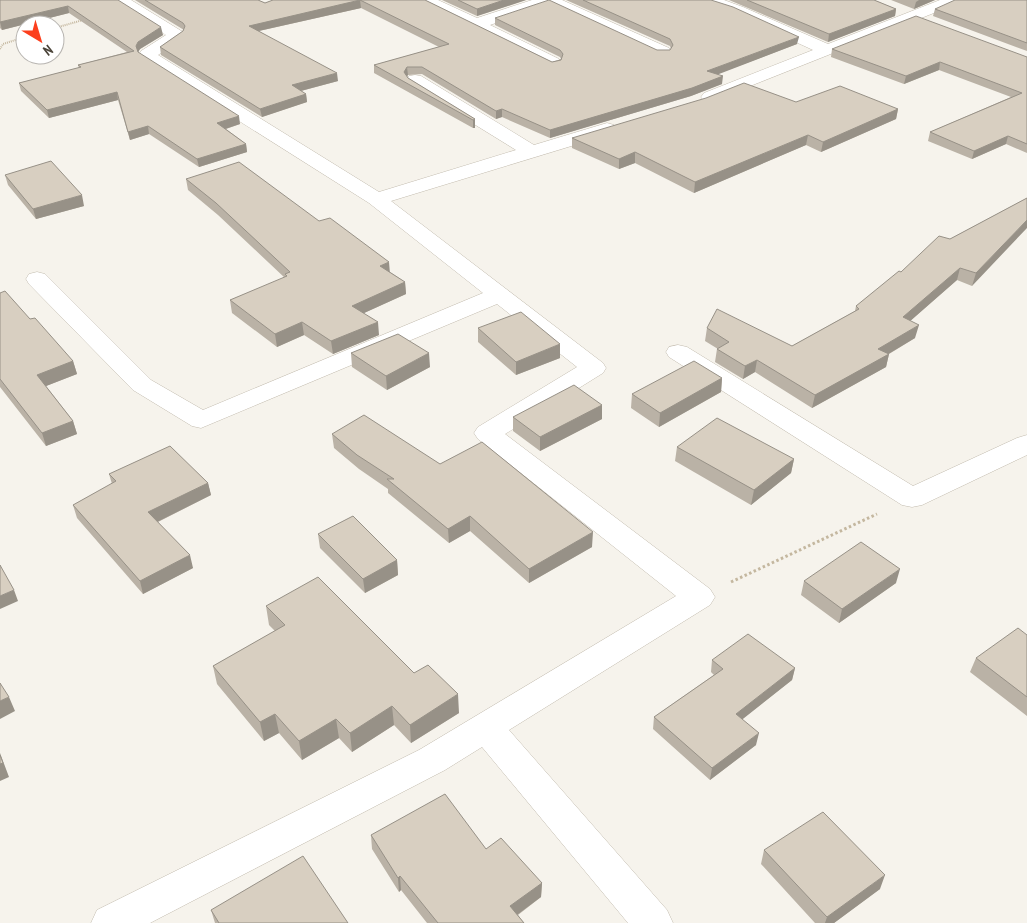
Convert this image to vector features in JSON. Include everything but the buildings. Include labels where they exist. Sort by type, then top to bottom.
[{"type":"street","points":[[426,0],[553,63]]},
{"type":"street","points":[[476,24],[548,0],[663,52]]},
{"type":"street","points":[[709,0],[738,10],[827,50]]},
{"type":"street","points":[[689,104],[827,50],[904,12],[954,0]]},
{"type":"street","points":[[111,923],[432,760],[699,597],[487,433],[594,368],[376,199],[146,55],[178,35],[127,4]]},
{"type":"street","points":[[904,12],[939,26]]},
{"type":"street","points":[[415,80],[532,152]]},
{"type":"street","points":[[376,199],[634,121]]},
{"type":"street","points":[[37,279],[142,384],[200,420],[499,295]]},
{"type":"street","points":[[678,352],[912,498],[1027,444]]},
{"type":"street","points":[[486,727],[653,923]]},
{"type":"path","points":[[65,25],[127,4]]},
{"type":"path","points":[[0,49],[3,44],[15,40]]},
{"type":"path","points":[[699,597],[912,498]]}]
